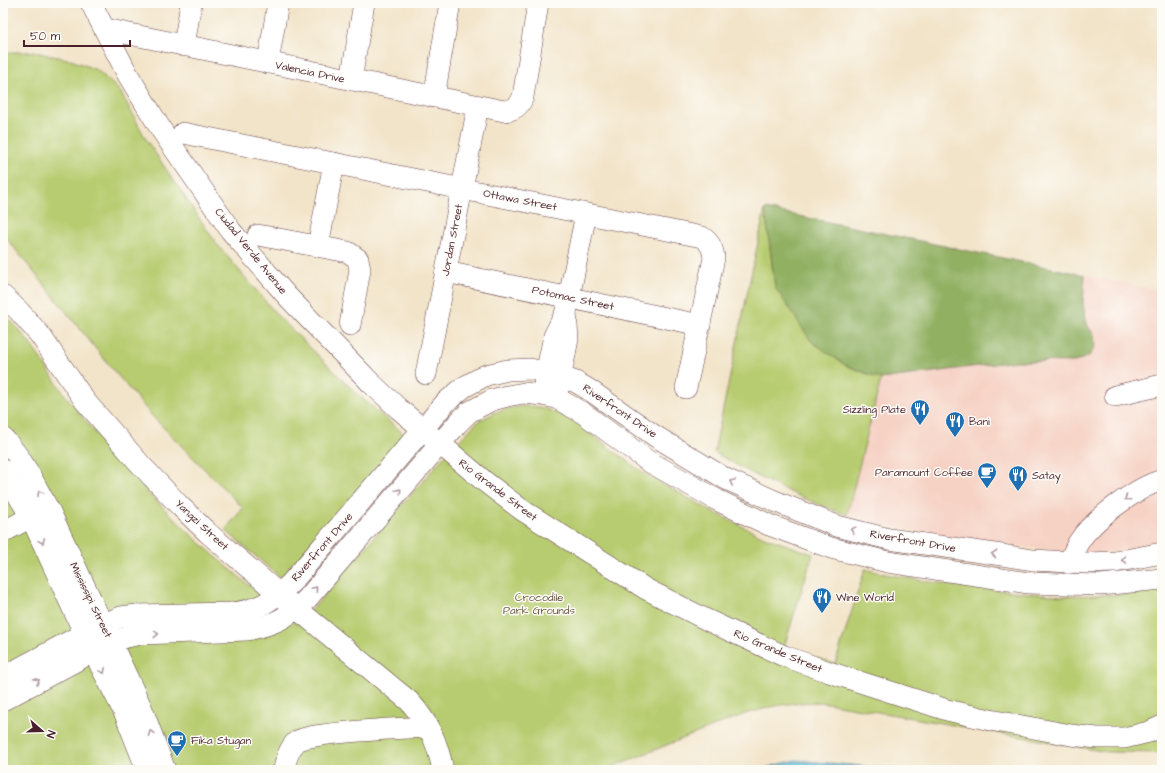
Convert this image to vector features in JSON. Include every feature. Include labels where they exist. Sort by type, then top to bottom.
[{"type":"street","name":"Ciudad Verde Avenue","points":[[91,3],[128,74],[162,131],[231,230],[287,296],[371,383],[440,444]]},
{"type":"street","points":[[104,27],[106,3]]},
{"type":"street","points":[[184,46],[191,3]]},
{"type":"street","points":[[268,63],[278,3]]},
{"type":"street","points":[[351,80],[364,3]]},
{"type":"street","points":[[434,97],[450,3]]},
{"type":"street","name":"Valencia Drive","points":[[104,27],[184,46],[504,112],[516,108],[520,104],[523,97],[538,3]]},
{"type":"street","name":"Jordan Street","points":[[426,374],[478,106]]},
{"type":"street","name":"Ottawa Street","points":[[183,133],[697,236],[707,240],[712,249],[714,258],[686,388]]},
{"type":"street","points":[[318,246],[334,163]]},
{"type":"street","points":[[549,396],[553,374],[568,339],[568,305],[586,214]]},
{"type":"street","points":[[258,235],[348,252],[358,259],[360,270],[350,325]]},
{"type":"street","name":"Potomac Street","points":[[446,272],[568,305],[700,325]]},
{"type":"street","name":"Yangzi Street","points":[[3,296],[20,311],[40,335],[85,400],[179,505],[207,532],[296,609],[409,701],[429,726],[440,754],[444,770]]},
{"type":"street","name":"Riverfront Drive","points":[[3,677],[89,642],[107,633],[121,617],[137,615],[231,614],[243,612],[268,603],[291,583],[446,402],[464,387],[486,375],[515,370],[530,369],[553,374],[576,382],[656,436],[726,479],[777,502],[837,526],[889,539],[1033,560],[1069,563],[1115,562],[1162,553]]},
{"type":"street","points":[[1115,396],[1162,385]]},
{"type":"street","name":"Riverfront Drive","points":[[107,633],[127,637],[142,634],[247,630],[272,624],[284,618],[296,609],[469,412],[492,400],[524,393],[549,396],[583,413],[648,461],[718,500],[769,525],[831,548],[888,562],[1029,583],[1100,585],[1162,579]]},
{"type":"street","name":"Mississipi Street","points":[[3,438],[12,446],[50,512],[142,709],[165,770]]},
{"type":"street","name":"Rio Grande Street","points":[[440,444],[484,481],[522,510],[633,581],[707,620],[784,656],[947,710],[990,720],[1071,735],[1097,738],[1124,738],[1149,732],[1162,726]]},
{"type":"street","name":"Mississipi Street","points":[[3,470],[32,517],[89,642],[125,714],[147,770]]},
{"type":"street","points":[[1069,563],[1079,542],[1086,533],[1120,502],[1140,489],[1162,480]]},
{"type":"street","points":[[3,532],[32,517]]},
{"type":"street","points":[[1029,583],[1033,560]]},
{"type":"street","name":"Riverfront Drive","points":[[3,700],[89,642]]},
{"type":"street","points":[[284,770],[290,749],[296,741],[304,737],[429,726]]},
{"type":"shaded area","points":[[1085,275],[1162,291],[1162,546],[1090,554],[1028,548],[928,534],[879,524],[847,515],[881,379],[1016,361],[1075,362],[1094,335],[1088,326],[1085,317],[1083,303]]},
{"type":"green space","points":[[12,52],[35,52],[71,60],[97,70],[120,91],[147,141],[216,243],[277,315],[356,393],[405,435],[281,578],[225,530],[243,508],[153,417],[3,234],[3,56]]},
{"type":"green space","points":[[765,209],[775,287],[845,365],[881,379],[847,515],[812,502],[779,487],[714,452]]},
{"type":"green space","points":[[765,209],[1085,275],[1083,303],[1088,326],[1094,335],[1095,346],[1089,356],[1075,362],[1016,361],[881,379],[845,365],[811,341],[775,287]]},
{"type":"green space","name":"Crocodile Park Grounds","points":[[3,313],[23,335],[90,427],[151,495],[211,552],[296,624],[316,605],[440,461],[477,422],[496,412],[510,408],[525,406],[539,407],[559,414],[576,423],[641,471],[711,511],[764,537],[813,554],[784,647],[835,664],[865,569],[885,574],[955,586],[1062,596],[1134,594],[1162,590],[1162,753],[1107,752],[821,702],[775,706],[745,714],[604,770],[3,770]]},
{"type":"water","points":[[796,760],[905,770],[756,770]]},
{"type":"place","name":"Sizzling Plate","points":[[920,426]]},
{"type":"place","name":"Bani","points":[[955,438]]},
{"type":"place","name":"Paramount Coffee","points":[[987,489]]},
{"type":"place","name":"Satay","points":[[1018,492]]},
{"type":"place","name":"Wine World","points":[[822,614]]},
{"type":"place","name":"Fika Stugan","points":[[177,757]]}]
